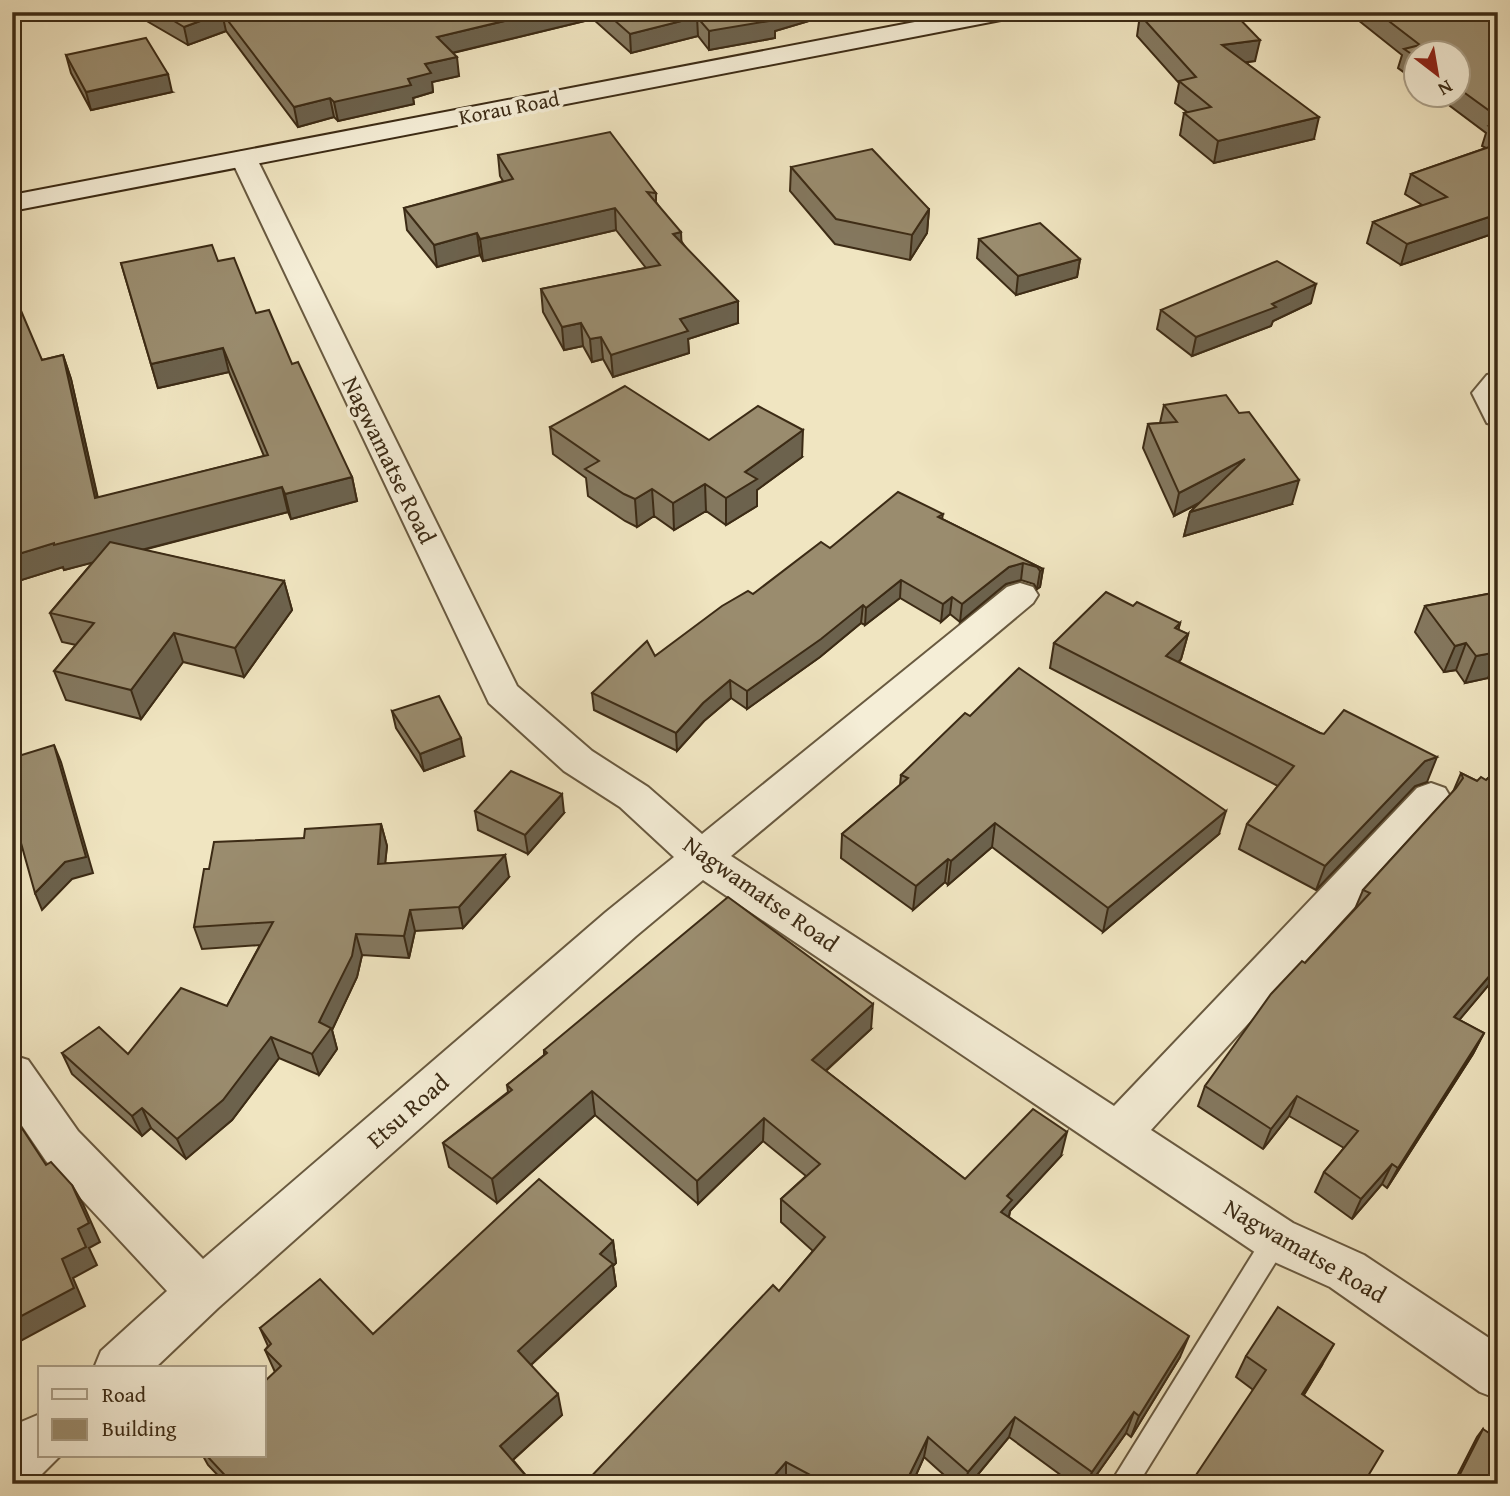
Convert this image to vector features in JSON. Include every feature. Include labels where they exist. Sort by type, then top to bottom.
[{"type":"street","name":"Korau Road","points":[[12,203],[1006,12]]},
{"type":"street","name":"Nagwamatse Road","points":[[244,159],[502,694],[578,761],[634,797],[702,858],[1276,1239],[1348,1271],[1498,1374]]},
{"type":"street","points":[[1498,382],[1488,393],[1498,416]]},
{"type":"street","name":"Etsu Road","points":[[121,1366],[621,924],[1020,595]]},
{"type":"street","points":[[1118,1134],[1431,798]]},
{"type":"street","points":[[12,1074],[62,1146],[201,1293]]},
{"type":"street","points":[[12,1466],[38,1442]]},
{"type":"lane","points":[[1123,1484],[1276,1239]]},
{"type":"building","points":[[159,12],[542,12],[437,37],[457,57],[425,64],[431,73],[408,79],[411,85],[334,102],[330,98],[294,107],[222,13],[184,27]]},
{"type":"building","points":[[605,12],[777,12],[770,14],[775,20],[709,31],[697,17],[630,34]]},
{"type":"building","points":[[1160,12],[1233,12],[1260,40],[1222,45],[1319,117],[1218,141],[1184,113],[1211,107],[1179,81],[1196,77],[1140,15]]},
{"type":"building","points":[[1377,12],[1498,12],[1498,117],[1472,98],[1472,38],[1411,38]]},
{"type":"building","points":[[146,38],[168,74],[86,92],[66,55]]},
{"type":"building","points":[[1498,123],[1498,131],[1489,126]]},
{"type":"building","points":[[610,132],[656,193],[647,192],[681,232],[673,234],[738,301],[680,319],[688,331],[611,355],[601,337],[590,339],[581,323],[562,327],[541,289],[660,265],[615,208],[480,239],[477,233],[434,245],[404,208],[513,179],[498,155]]},
{"type":"building","points":[[1498,144],[1498,184],[1492,186],[1498,189],[1498,214],[1407,244],[1373,222],[1447,197],[1411,174]]},
{"type":"building","points":[[872,149],[929,209],[912,235],[836,219],[791,167]]},
{"type":"building","points":[[1040,223],[1080,259],[1018,276],[979,239]]},
{"type":"building","points":[[212,245],[218,261],[234,258],[256,313],[269,310],[292,364],[298,362],[352,477],[285,494],[282,487],[54,543],[12,556],[12,308],[19,306],[42,360],[63,355],[95,498],[268,455],[223,348],[151,364],[121,263]]},
{"type":"building","points":[[1277,261],[1316,284],[1272,304],[1276,307],[1196,337],[1161,310]]},
{"type":"building","points":[[625,386],[709,440],[758,406],[803,430],[745,472],[757,479],[726,498],[705,484],[673,503],[652,489],[635,499],[585,469],[599,461],[550,427]]},
{"type":"building","points":[[1226,395],[1239,413],[1249,412],[1299,480],[1190,512],[1245,459],[1179,493],[1148,424],[1177,422],[1164,405]]},
{"type":"building","points":[[898,492],[943,514],[938,517],[1043,569],[1040,571],[1037,567],[1023,563],[1009,567],[962,604],[952,597],[943,604],[901,580],[866,608],[863,605],[821,639],[747,691],[730,680],[703,703],[676,733],[592,693],[647,641],[655,656],[722,606],[748,591],[753,594],[821,542],[830,548]]},
{"type":"building","points":[[110,542],[284,581],[235,648],[174,633],[131,690],[54,671],[94,623],[50,613]]},
{"type":"building","points":[[1106,592],[1133,606],[1137,602],[1180,623],[1175,628],[1188,634],[1166,656],[1320,733],[1324,734],[1344,710],[1437,757],[1425,761],[1325,866],[1247,824],[1294,766],[1054,643]]},
{"type":"building","points":[[1498,592],[1498,652],[1476,656],[1466,643],[1455,646],[1425,606]]},
{"type":"building","points":[[1019,668],[1226,811],[1108,908],[995,823],[951,861],[948,859],[916,886],[842,834],[908,778],[901,775],[965,713],[970,716]]},
{"type":"building","points":[[439,696],[461,738],[420,754],[392,711]]},
{"type":"building","points":[[54,745],[86,857],[65,862],[35,893],[12,811],[12,758]]},
{"type":"building","points":[[1498,769],[1498,966],[1454,1017],[1484,1033],[1398,1168],[1392,1164],[1361,1199],[1324,1172],[1358,1131],[1297,1096],[1271,1129],[1205,1086],[1271,994],[1302,961],[1305,963],[1370,893],[1363,890],[1456,788],[1463,778],[1461,773],[1477,781],[1481,777],[1486,780]]},
{"type":"building","points":[[511,771],[562,794],[525,835],[475,811]]},
{"type":"building","points":[[381,824],[378,864],[505,855],[459,907],[410,910],[404,936],[356,934],[352,956],[319,1022],[331,1028],[312,1054],[271,1037],[223,1100],[177,1139],[142,1108],[132,1116],[62,1053],[99,1027],[128,1054],[181,988],[227,1006],[273,922],[194,927],[204,869],[209,869],[214,842],[304,838],[305,829]]},
{"type":"building","points":[[728,897],[873,1004],[812,1060],[965,1179],[1033,1109],[1067,1132],[1007,1196],[1012,1200],[1001,1212],[1189,1336],[1139,1416],[1134,1412],[1092,1472],[1015,1417],[968,1472],[928,1437],[905,1484],[827,1484],[786,1462],[767,1484],[584,1484],[773,1285],[779,1291],[825,1237],[781,1199],[820,1164],[764,1118],[697,1181],[592,1091],[492,1179],[443,1143],[512,1090],[507,1085],[547,1053],[544,1050]]},
{"type":"building","points":[[12,1113],[46,1165],[51,1162],[72,1185],[89,1223],[78,1229],[86,1247],[62,1259],[74,1288],[12,1321]]},
{"type":"building","points":[[539,1179],[613,1241],[600,1254],[613,1264],[518,1351],[558,1394],[500,1446],[533,1484],[233,1484],[209,1458],[266,1458],[266,1380],[281,1366],[265,1350],[271,1344],[260,1328],[320,1279],[373,1334]]},
{"type":"building","points":[[1278,1307],[1334,1344],[1302,1394],[1383,1451],[1368,1476],[1378,1484],[1190,1484],[1266,1370],[1246,1356]]},
{"type":"building","points":[[1483,1429],[1498,1439],[1498,1484],[1455,1484]]},
{"type":"building","points":[[107,1477],[112,1484],[98,1484]]}]
